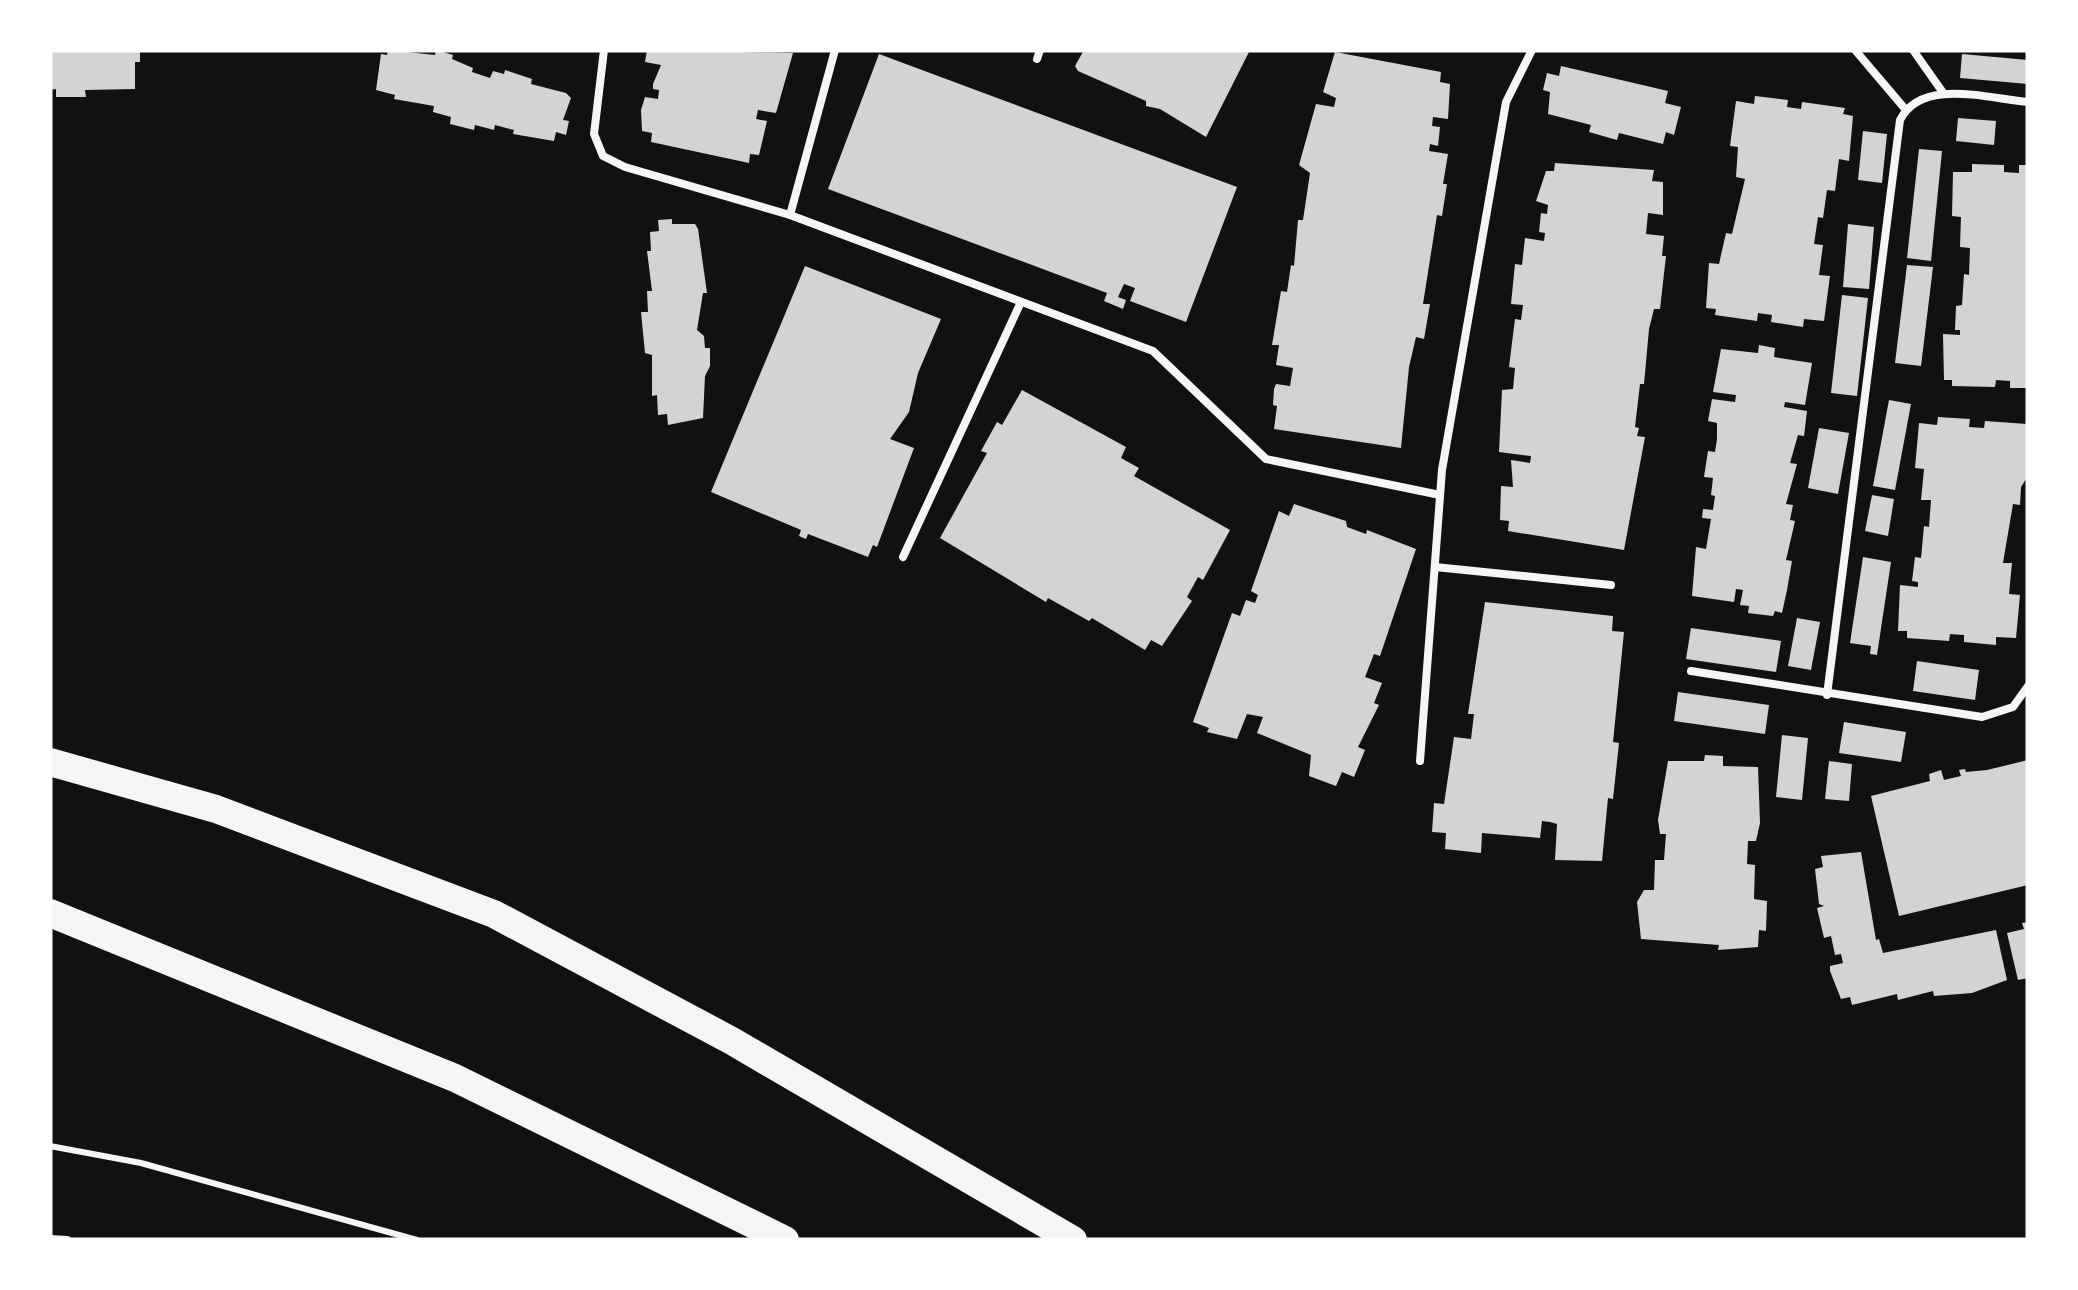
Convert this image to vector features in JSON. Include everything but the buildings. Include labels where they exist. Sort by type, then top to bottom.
[{"type":"highway","points":[[50,762],[216,809],[494,914],[732,1040],[1073,1240]]},
{"type":"highway","points":[[50,912],[455,1078],[785,1240]]},
{"type":"lane","points":[[604,50],[594,134],[603,156],[625,167],[790,215],[1153,351],[1266,459],[1440,495]]},
{"type":"lane","points":[[790,215],[835,50]]},
{"type":"lane","points":[[1420,761],[1440,495],[1506,102],[1532,50]]},
{"type":"lane","points":[[1855,50],[1906,110]]},
{"type":"lane","points":[[1913,50],[1944,94]]},
{"type":"lane","points":[[1828,694],[1900,120],[1914,102],[1944,94],[2028,102]]},
{"type":"lane","points":[[904,557],[1021,302]]},
{"type":"lane","points":[[1435,566],[1612,585]]},
{"type":"lane","points":[[1691,672],[1982,718],[2017,702],[2028,686]]},
{"type":"lane","points":[[2017,702],[2028,712]]},
{"type":"lane","points":[[50,1239],[67,1240]]},
{"type":"path","points":[[50,1146],[141,1163],[417,1240]]}]
